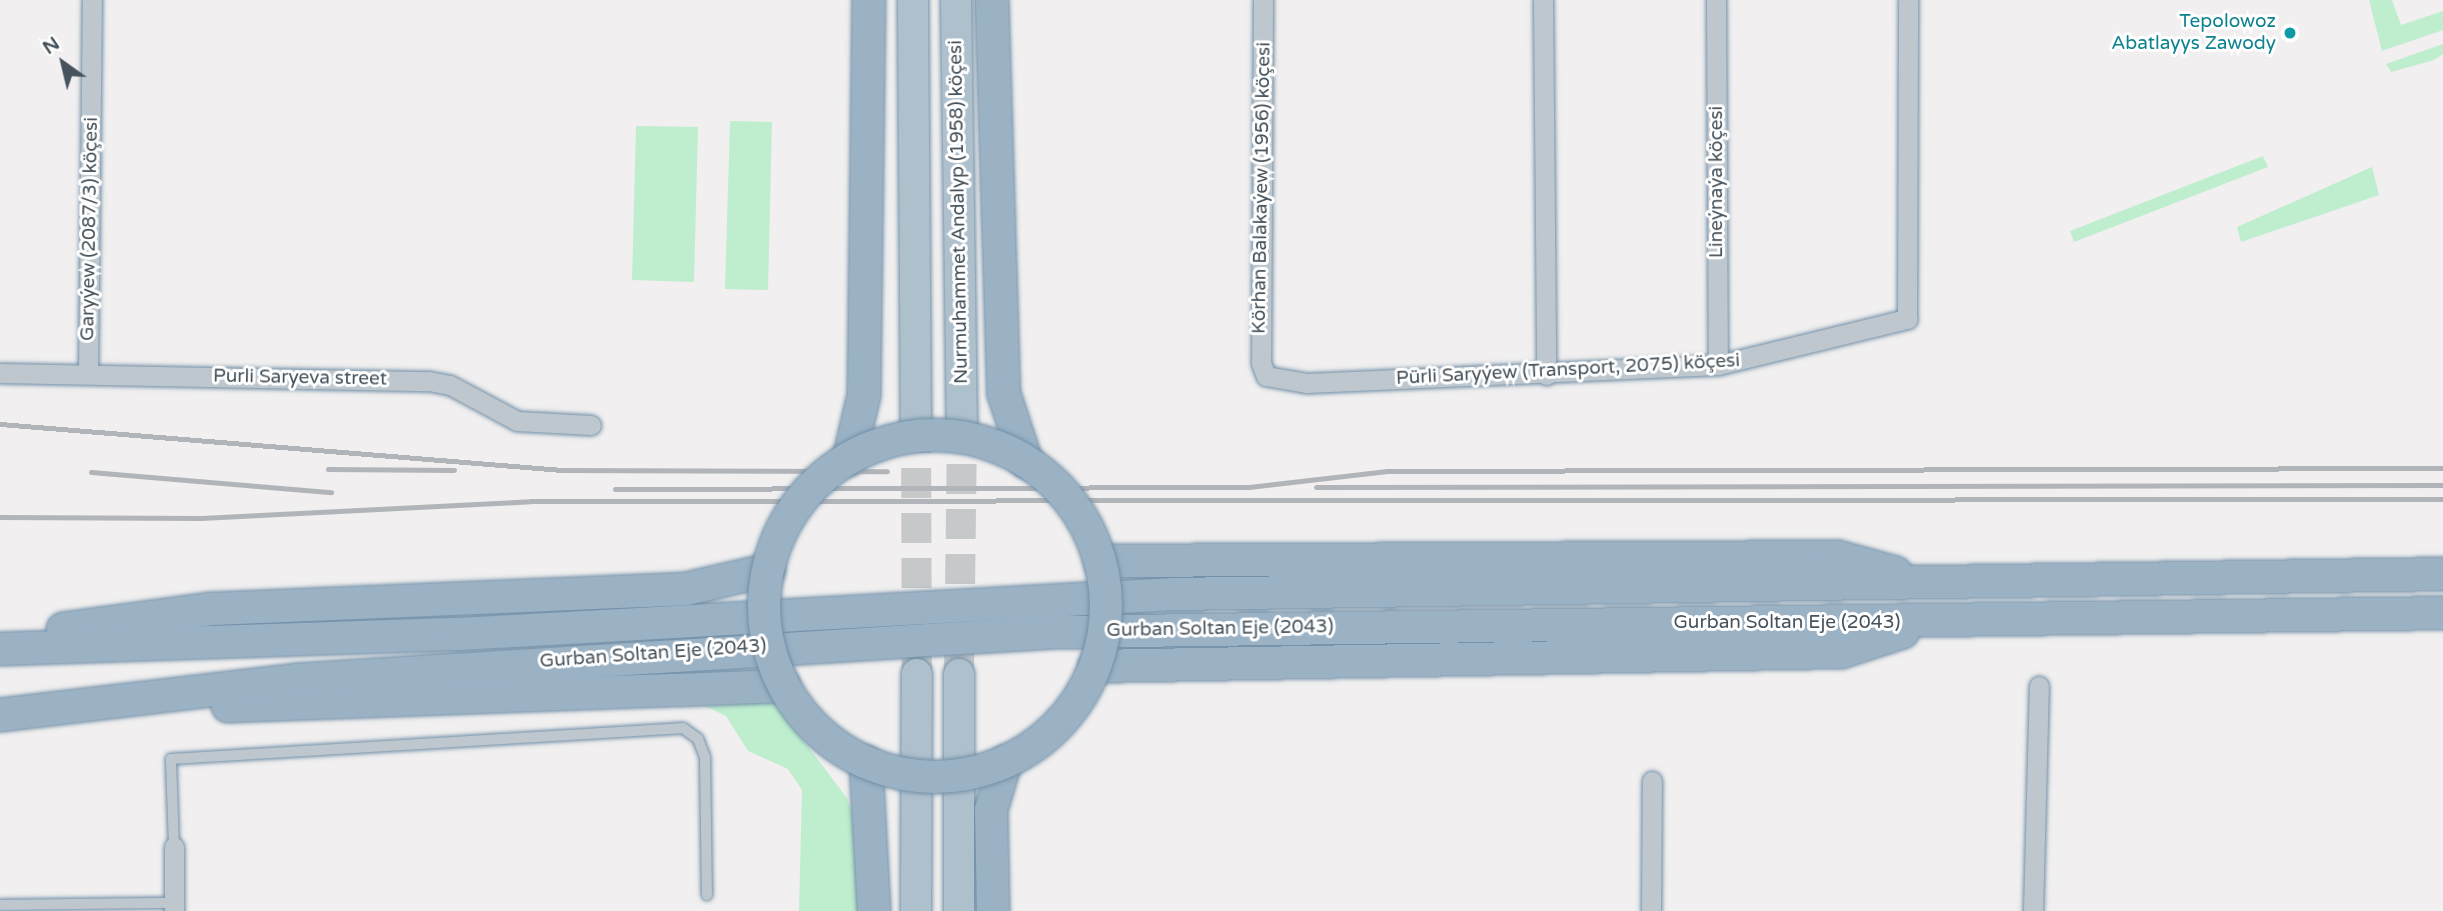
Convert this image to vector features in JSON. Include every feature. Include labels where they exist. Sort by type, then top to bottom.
[{"type":"highway","points":[[849,458],[864,395],[869,0]]},
{"type":"highway","points":[[992,0],[1004,394],[1026,461]]},
{"type":"highway","points":[[919,436],[968,439],[1026,461],[1064,493],[1102,561],[1107,607],[1096,666],[1075,706],[1005,763],[953,777],[908,776],[866,763],[828,740],[783,686],[765,623],[768,570],[782,530],[806,495],[849,458],[919,436]]},
{"type":"highway","points":[[1102,561],[1838,556],[1927,583]]},
{"type":"highway","points":[[0,636],[211,609],[685,589],[768,570]]},
{"type":"highway","name":"Gurban Soltan Eje (2043)","points":[[0,649],[459,634],[1174,594],[2443,574]]},
{"type":"highway","name":"Gurban Soltan Eje (2043)","points":[[0,715],[296,680],[1055,632],[2443,613]]},
{"type":"highway","points":[[1096,666],[1841,652],[1934,622]]},
{"type":"highway","points":[[31,710],[285,705],[783,686]]},
{"type":"highway","points":[[866,763],[874,911]]},
{"type":"highway","points":[[993,911],[991,810],[1005,763]]},
{"type":"main road","points":[[913,0],[916,423]]},
{"type":"main road","name":"Nurmuhammet Andalyp (1958) köçesi","points":[[956,0],[962,424]]},
{"type":"main road","points":[[916,911],[917,674]]},
{"type":"main road","points":[[959,674],[959,911]]},
{"type":"street","name":"Garyýew (2087/3) köçesi","points":[[88,373],[92,0]]},
{"type":"street","name":"Körhan Balakaýew (1956) köçesi","points":[[1263,0],[1266,376]]},
{"type":"street","points":[[1543,0],[1546,375]]},
{"type":"street","name":"Lineýnaýa köçesi","points":[[1716,0],[1718,365]]},
{"type":"street","name":"Pürli Saryýew (Transport, 2075) köçesi","points":[[1266,376],[1307,383],[1546,375],[1718,365],[1907,319],[1908,0]]},
{"type":"street","name":"Purli Saryeva street","points":[[0,373],[429,381],[450,385],[517,421],[591,425]]},
{"type":"street","points":[[2033,911],[2039,685]]},
{"type":"street","points":[[1651,911],[1652,781]]},
{"type":"street","points":[[174,847],[174,907]]},
{"type":"lane","points":[[174,847],[171,759],[684,728],[698,740],[705,757],[707,895]]},
{"type":"lane","points":[[0,905],[174,907]]},
{"type":"green space","points":[[2369,0],[2392,0],[2401,25],[2443,11],[2443,30],[2382,51]]},
{"type":"green space","points":[[2443,44],[2443,54],[2434,60],[2391,72],[2386,64]]},
{"type":"green space","points":[[730,121],[772,122],[768,290],[725,289]]},
{"type":"green space","points":[[636,126],[698,127],[694,282],[632,280]]},
{"type":"green space","points":[[2263,156],[2268,167],[2074,242],[2070,231]]},
{"type":"green space","points":[[2372,167],[2379,195],[2241,242],[2237,227]]},
{"type":"green space","points":[[774,702],[847,798],[860,832],[861,911],[799,911],[802,790],[788,769],[748,751],[726,716],[705,706]]},
{"type":"tunnel","points":[[916,423],[917,674]]},
{"type":"tunnel","points":[[959,674],[962,424]]},
{"type":"railway","points":[[0,424],[562,470],[887,471]]},
{"type":"railway","points":[[615,489],[1249,487],[1387,471],[2443,468]]},
{"type":"railway","points":[[328,469],[454,470]]},
{"type":"railway","points":[[91,472],[331,492]]},
{"type":"railway","points":[[1316,487],[2443,485]]},
{"type":"railway","points":[[0,517],[201,518],[531,501],[2443,499]]},
{"type":"place","name":"Tepolowoz Abatlayys Zawody","points":[[2290,33]]}]
